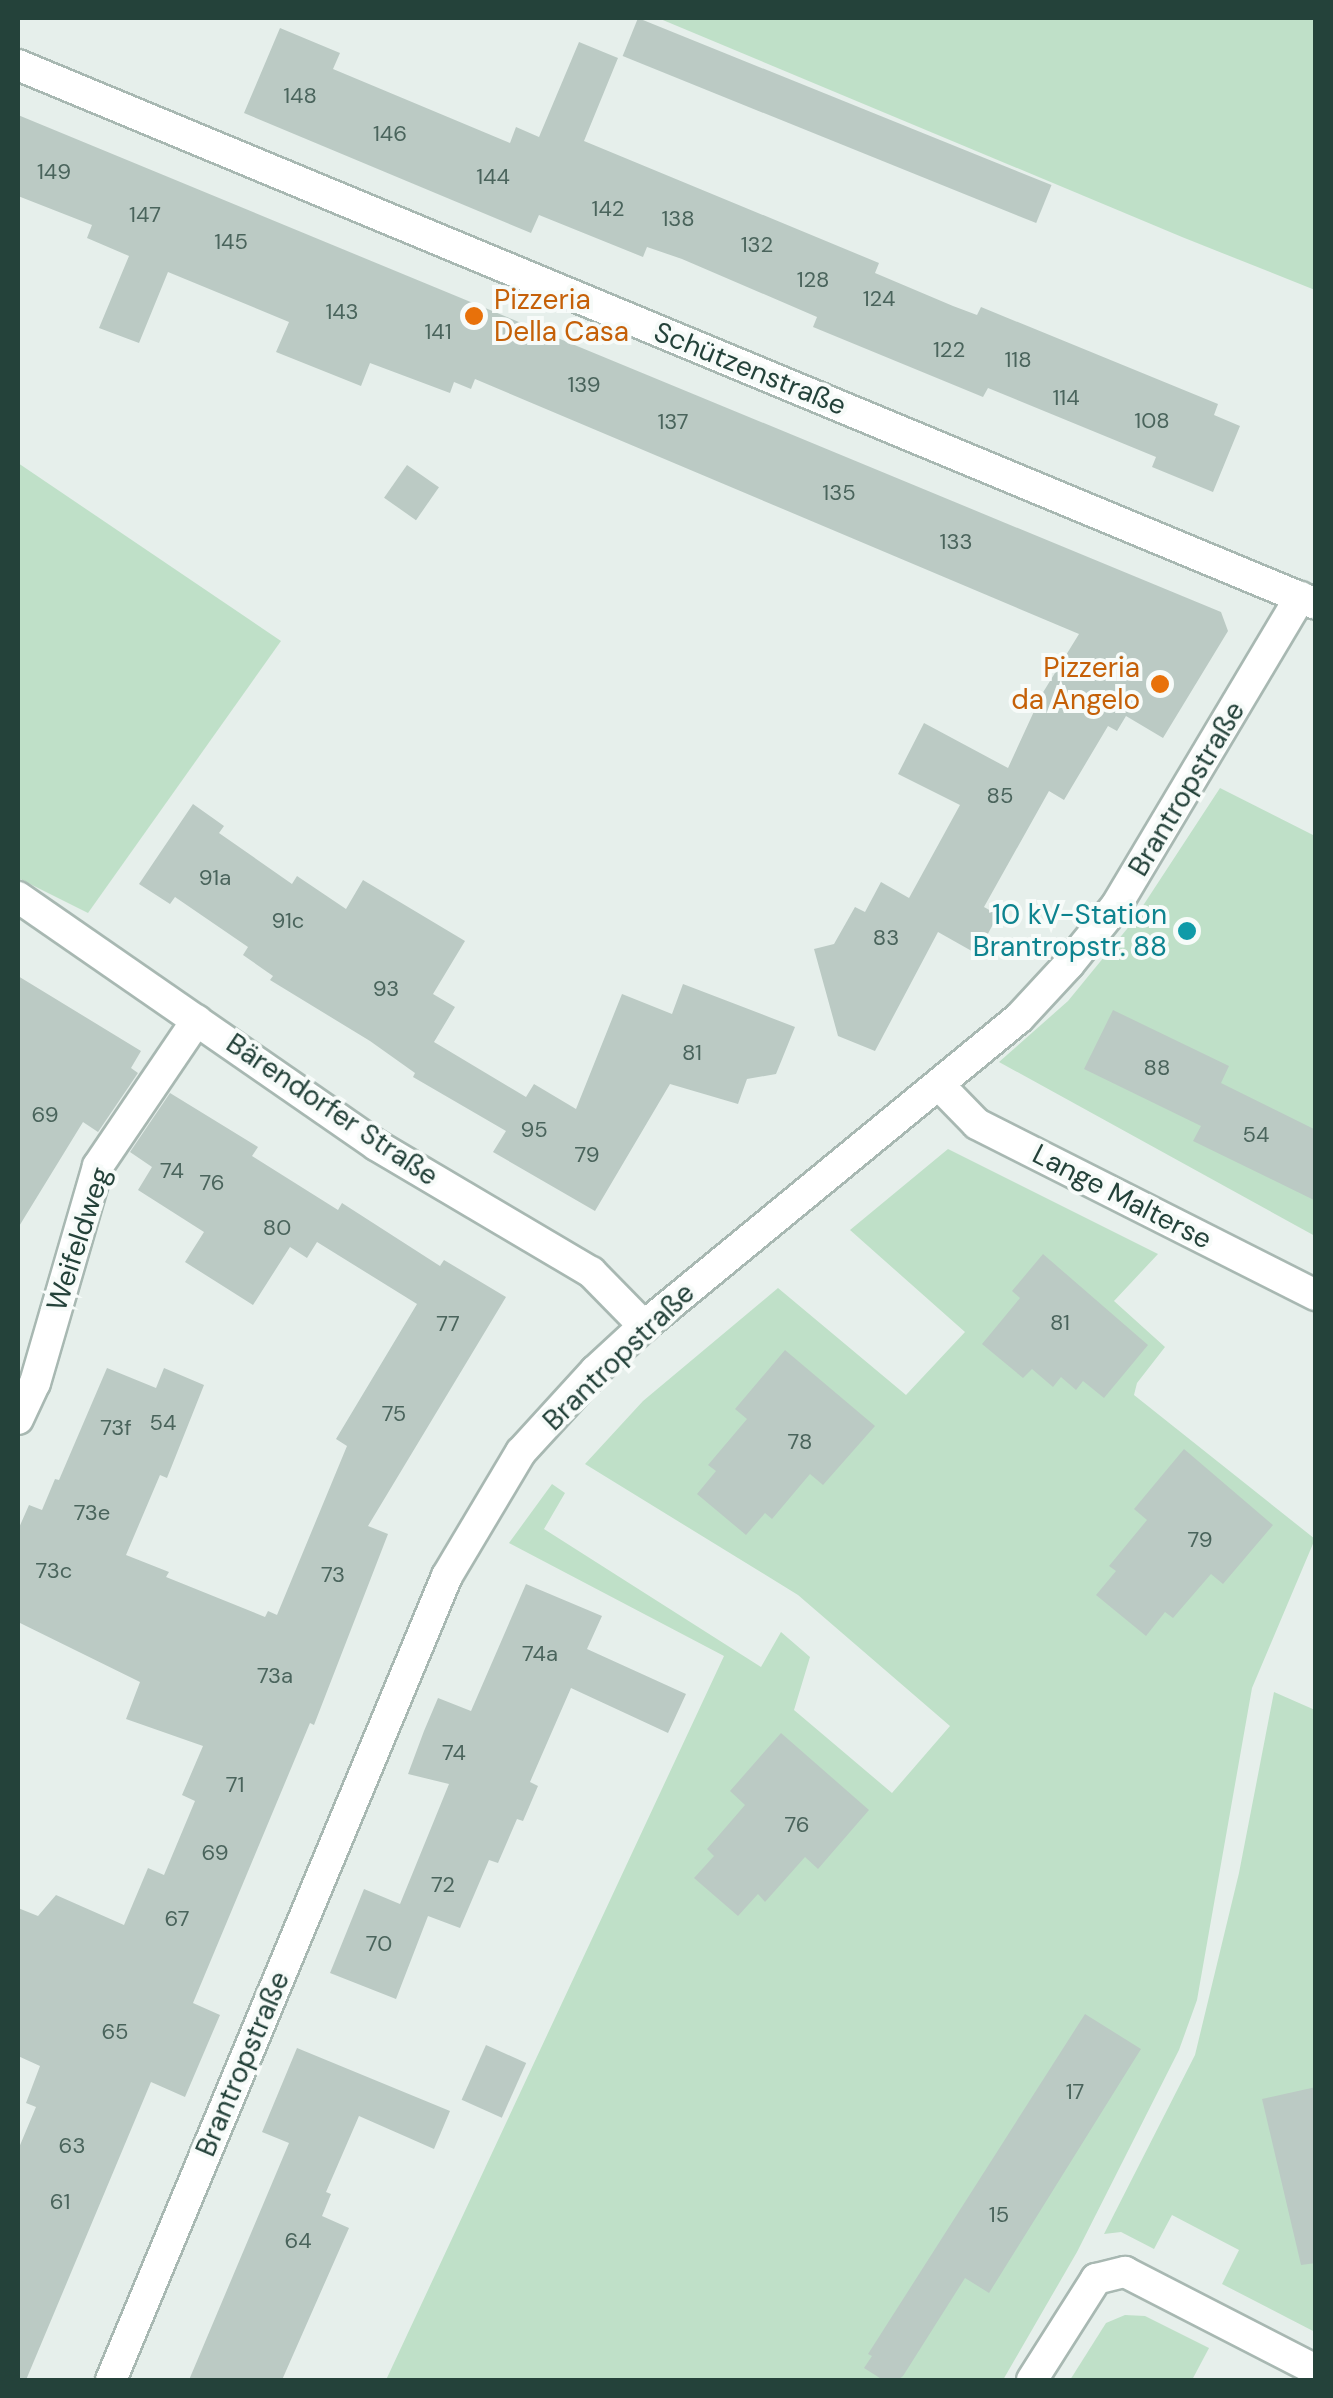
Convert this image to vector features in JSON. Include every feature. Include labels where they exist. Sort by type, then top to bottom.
[{"type":"street","name":"Schützenstraße","points":[[18,65],[1308,600]]},
{"type":"street","name":"Brantropstraße","points":[[111,2380],[453,1563],[521,1452],[594,1372],[644,1326],[1018,1018],[1116,906],[1308,600]]},
{"type":"street","name":"Bärendorfer Straße","points":[[18,897],[376,1145],[591,1272],[644,1326]]},
{"type":"street","name":"Weifeldweg","points":[[18,1419],[35,1383],[98,1166],[197,1020]]},
{"type":"street","name":"Lange Malterse","points":[[939,1085],[977,1124],[1316,1294]]},
{"type":"street","points":[[1032,2380],[1096,2279],[1124,2272],[1316,2370]]},
{"type":"green space","points":[[658,18],[1315,18],[1315,290],[1182,237]]},
{"type":"green space","points":[[18,463],[281,641],[88,913],[18,878]]},
{"type":"green space","points":[[1220,788],[1315,836],[1315,1236],[999,1062],[1068,1001],[1131,924]]},
{"type":"green space","points":[[948,1149],[1158,1254],[1114,1301],[1165,1347],[1137,1383],[1134,1395],[1315,1539],[1252,1688],[1197,2000],[1179,2050],[1077,2252],[1003,2380],[386,2380],[724,1656],[509,1543],[552,1484],[565,1493],[544,1529],[761,1667],[781,1632],[810,1657],[794,1710],[892,1793],[950,1726],[798,1595],[585,1464],[643,1401],[778,1288],[906,1395],[965,1332],[850,1230]]},
{"type":"green space","points":[[1274,1692],[1315,1710],[1315,2332],[1222,2284],[1239,2250],[1172,2215],[1154,2249],[1121,2232],[1104,2234],[1195,2055],[1239,1873]]},
{"type":"green space","points":[[1125,2315],[1145,2316],[1209,2348],[1192,2380],[1070,2380],[1106,2323]]},
{"type":"building","points":[[638,18],[1052,185],[1036,223],[623,56]]},
{"type":"building","points":[[280,28],[340,53],[333,69],[510,143],[516,127],[539,137],[579,42],[618,58],[584,141],[879,263],[875,273],[953,306],[977,315],[981,307],[1218,404],[1214,415],[1240,426],[1213,492],[1152,467],[1156,457],[988,388],[983,397],[813,327],[817,317],[682,259],[647,247],[643,257],[539,215],[531,233],[244,113]]},
{"type":"building","points":[[18,115],[1221,612],[1228,631],[1163,738],[1126,716],[1117,731],[1108,726],[1064,800],[1049,791],[984,907],[998,915],[977,954],[938,932],[875,1051],[838,1036],[814,949],[834,944],[855,907],[865,912],[881,882],[909,898],[960,805],[898,774],[924,723],[1008,768],[1042,694],[1079,634],[475,379],[471,389],[454,382],[450,393],[370,363],[361,386],[276,352],[289,322],[168,272],[139,343],[99,328],[129,256],[87,238],[92,225],[18,196]]},
{"type":"building","points":[[407,465],[439,487],[416,520],[384,498]]},
{"type":"building","points":[[193,804],[224,826],[219,833],[292,884],[297,876],[346,909],[363,880],[465,941],[433,994],[455,1007],[434,1042],[526,1097],[534,1084],[576,1109],[622,994],[672,1014],[683,984],[795,1027],[776,1074],[747,1079],[738,1104],[670,1084],[595,1211],[493,1152],[506,1131],[413,1077],[415,1073],[370,1041],[270,980],[273,976],[243,955],[248,947],[175,897],[170,904],[139,884]]},
{"type":"building","points":[[18,976],[141,1051],[131,1068],[138,1073],[98,1132],[83,1122],[18,1228]]},
{"type":"building","points":[[1113,1010],[1229,1066],[1221,1083],[1316,1130],[1316,1201],[1193,1141],[1201,1126],[1084,1069]]},
{"type":"building","points":[[170,1093],[258,1147],[252,1156],[338,1210],[342,1203],[440,1266],[444,1260],[506,1297],[368,1526],[388,1534],[314,1725],[310,1723],[193,2003],[220,2015],[185,2097],[151,2082],[26,2380],[18,2380],[18,2150],[36,2107],[26,2103],[40,2066],[18,2056],[18,1908],[38,1916],[56,1895],[124,1925],[148,1868],[164,1875],[195,1801],[182,1795],[203,1746],[126,1719],[140,1682],[18,1622],[18,1530],[29,1505],[42,1510],[55,1479],[59,1480],[107,1368],[156,1388],[164,1368],[204,1385],[167,1478],[160,1475],[126,1555],[169,1572],[166,1577],[265,1617],[268,1611],[277,1615],[347,1446],[336,1439],[417,1304],[317,1242],[307,1258],[290,1247],[253,1305],[185,1262],[204,1232],[138,1190],[152,1167],[130,1152]]},
{"type":"building","points":[[1043,1254],[1148,1345],[1104,1398],[1083,1381],[1076,1390],[1061,1377],[1053,1387],[1032,1369],[1023,1378],[982,1344],[1020,1298],[1012,1291]]},
{"type":"building","points":[[785,1350],[875,1426],[823,1485],[810,1474],[772,1519],[765,1513],[746,1535],[697,1494],[716,1471],[708,1465],[747,1419],[735,1409]]},
{"type":"building","points":[[1184,1449],[1273,1525],[1223,1584],[1211,1574],[1173,1618],[1165,1612],[1146,1636],[1096,1595],[1116,1571],[1109,1566],[1147,1520],[1134,1509]]},
{"type":"building","points":[[526,1584],[602,1616],[587,1649],[686,1694],[668,1733],[571,1688],[530,1782],[538,1786],[523,1821],[517,1819],[498,1863],[489,1860],[460,1928],[428,1916],[396,1999],[330,1973],[364,1889],[400,1904],[449,1784],[408,1774],[424,1731],[438,1698],[471,1711]]},
{"type":"building","points":[[781,1733],[869,1810],[818,1869],[805,1857],[765,1902],[758,1894],[738,1916],[694,1878],[714,1856],[707,1849],[745,1805],[730,1791]]},
{"type":"building","points":[[1085,2014],[1141,2049],[989,2293],[965,2278],[903,2376],[883,2380],[864,2368],[872,2356],[868,2354]]},
{"type":"building","points":[[486,2045],[526,2063],[502,2118],[462,2100]]},
{"type":"building","points":[[297,2048],[450,2111],[434,2149],[359,2116],[326,2192],[331,2194],[322,2216],[349,2228],[282,2380],[189,2380],[289,2143],[262,2132]]},
{"type":"building","points":[[1316,2087],[1316,2263],[1301,2265],[1262,2099]]},
{"type":"place","name":"Pizzeria Della Casa","points":[[474,316]]},
{"type":"place","name":"Pizzeria da Angelo","points":[[1160,684]]},
{"type":"place","name":"10 kV-Station Brantropstr. 88","points":[[1187,931]]}]
